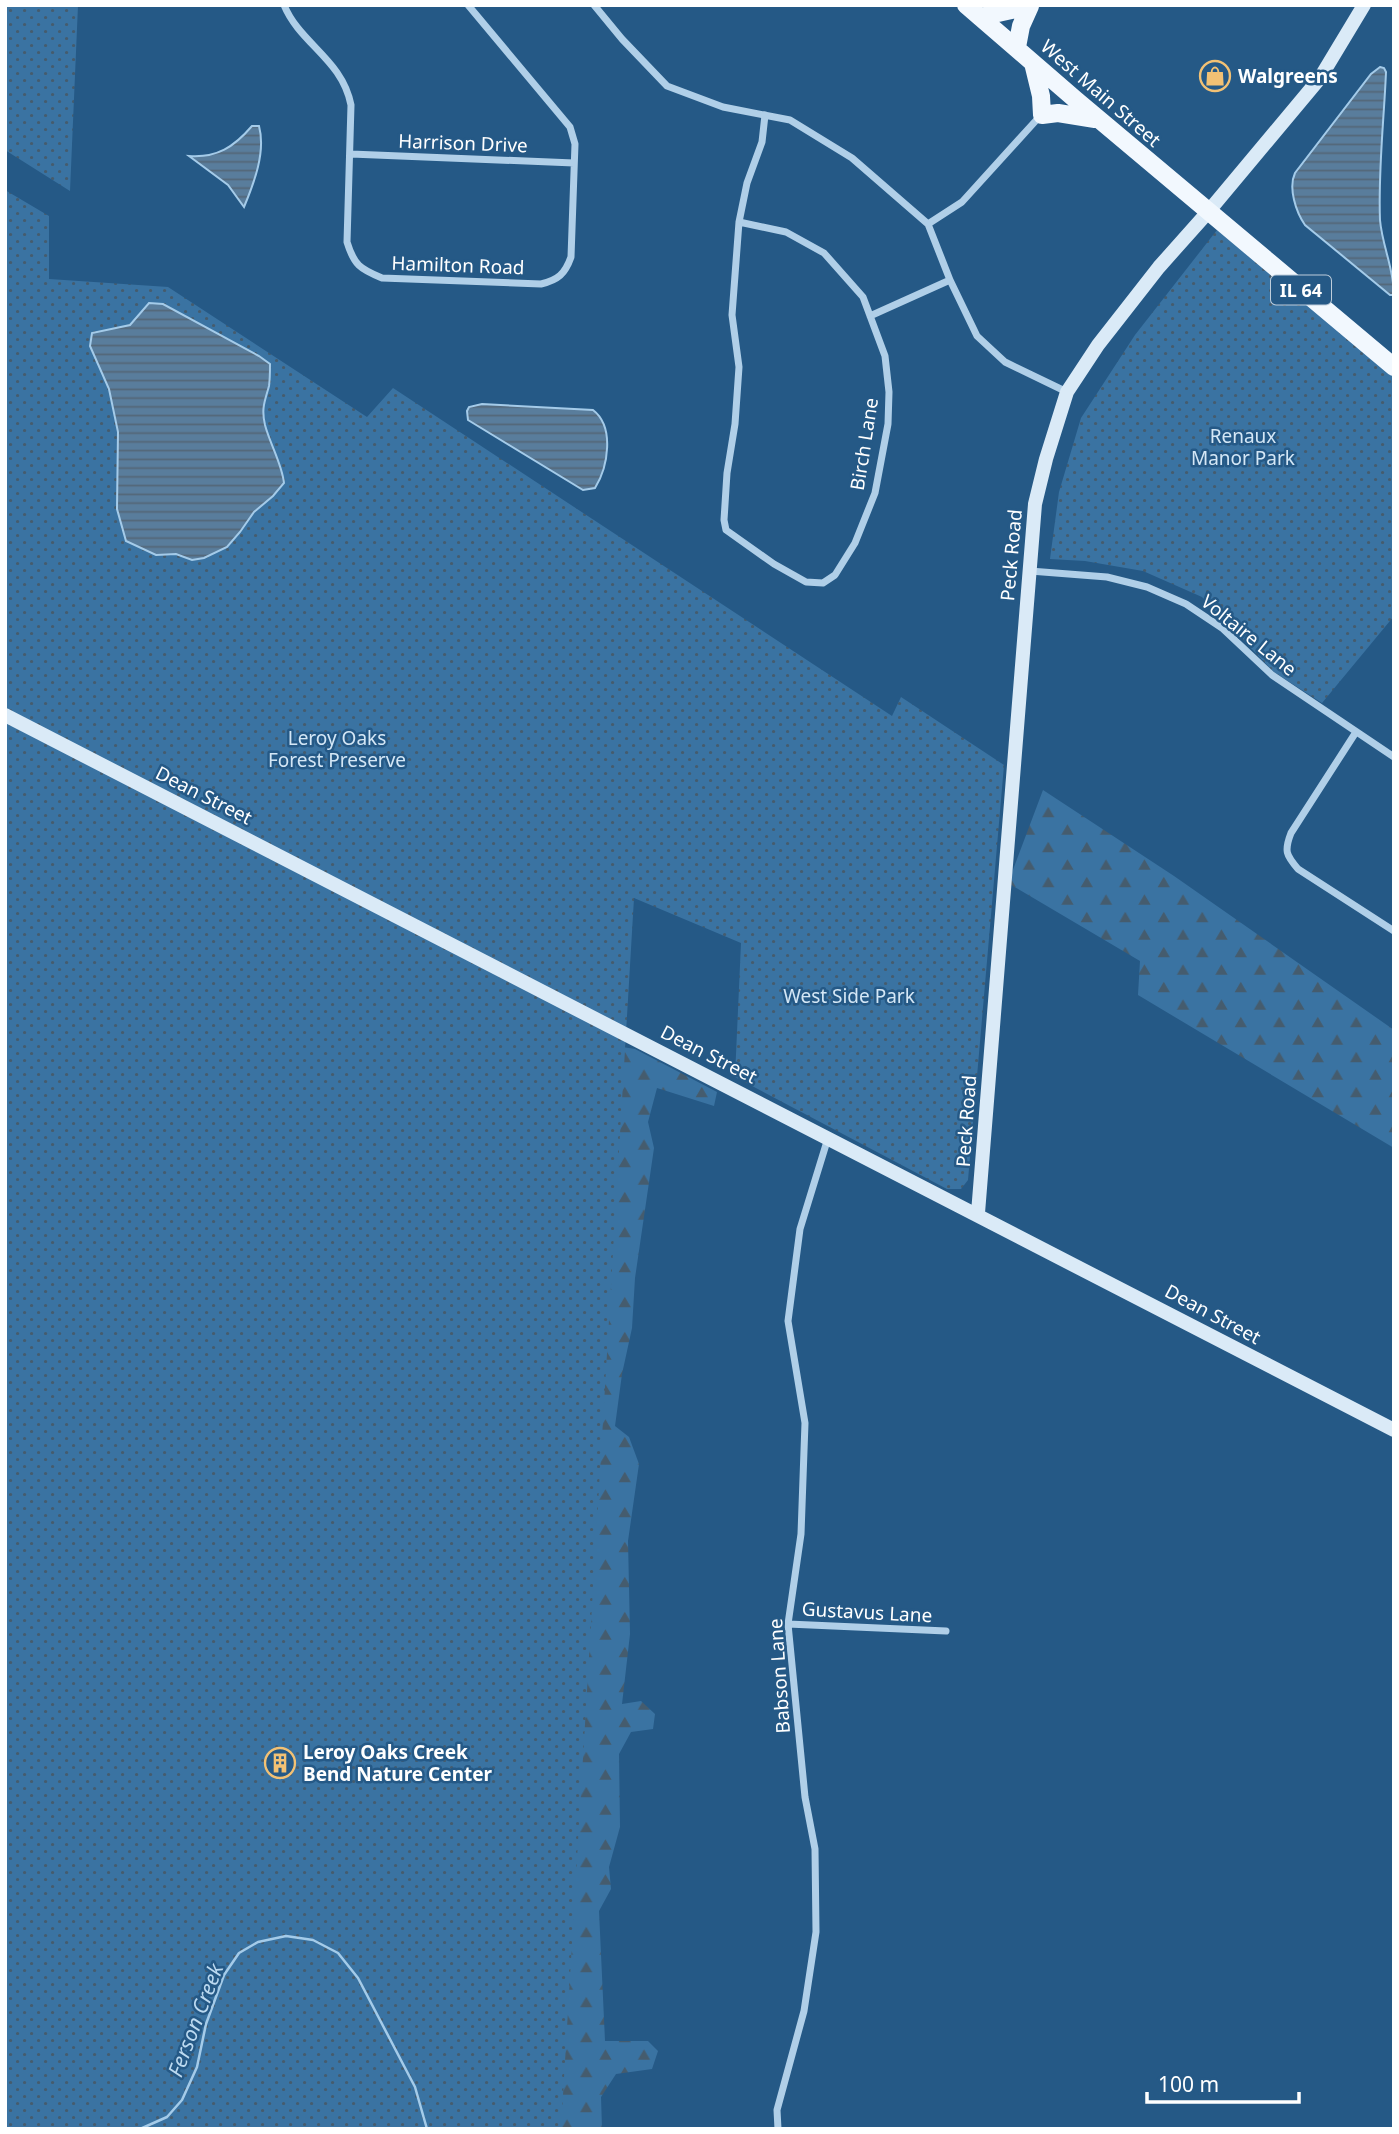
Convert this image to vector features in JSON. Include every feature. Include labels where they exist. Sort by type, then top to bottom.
[{"type":"main road","points":[[973,11],[1030,6],[1021,26],[1017,47]]},
{"type":"main road","name":"West Main Street","points":[[973,11],[1208,212]]},
{"type":"main road","points":[[1033,63],[1041,96],[1042,114],[1058,113],[1098,119]]},
{"type":"main road","name":"IL 64","points":[[1208,212],[1394,367]]},
{"type":"street","name":"Hamilton Road","points":[[285,5],[294,22],[342,77],[348,90],[351,105],[351,154],[347,242],[352,257],[362,270],[382,278],[541,284],[553,281],[562,275],[571,257],[574,163]]},
{"type":"street","points":[[468,5],[570,127],[575,144],[574,163]]},
{"type":"street","points":[[594,5],[667,86],[723,107],[790,120],[852,158],[928,224],[950,280],[977,336],[1005,362],[1067,392]]},
{"type":"street","name":"Peck Road","points":[[978,1213],[1035,504],[1067,392],[1098,345],[1159,267],[1320,78],[1364,5]]},
{"type":"street","points":[[928,224],[962,202],[1042,114]]},
{"type":"street","points":[[739,222],[747,183],[762,142],[765,115]]},
{"type":"street","name":"Harrison Drive","points":[[351,154],[574,163]]},
{"type":"street","name":"Birch Lane","points":[[739,222],[786,232],[824,253],[863,296],[885,356],[889,393],[887,424],[875,493],[855,543],[835,575],[823,583],[806,583],[774,564],[726,530],[723,520],[739,367],[732,315],[739,222]]},
{"type":"street","points":[[870,316],[950,280]]},
{"type":"street","name":"Voltaire Lane","points":[[1028,571],[1107,578],[1147,587],[1186,604],[1222,628],[1272,676],[1394,757]]},
{"type":"street","name":"Dean Street","points":[[5,715],[978,1213],[1394,1430]]},
{"type":"street","points":[[1356,732],[1291,833],[1287,843],[1288,856],[1298,869],[1394,931]]},
{"type":"street","name":"Babson Lane","points":[[778,2129],[777,2110],[804,2011],[816,1932],[815,1849],[805,1797],[788,1624],[801,1534],[805,1423],[788,1321],[800,1229],[828,1138]]},
{"type":"street","name":"Gustavus Lane","points":[[788,1624],[946,1632]]},
{"type":"green space","points":[[5,5],[78,5],[70,191],[5,150]]},
{"type":"green space","name":"Leroy Oaks Forest Preserve","points":[[5,190],[49,216],[49,279],[168,287],[367,417],[393,388],[892,716],[901,697],[1004,765],[968,1180],[961,1189],[947,1189],[735,1077],[741,943],[634,898],[561,2129],[5,2129]]},
{"type":"green space","name":"Renaux Manor Park","points":[[1217,230],[1394,376],[1394,616],[1322,703],[1274,672],[1202,597],[1143,571],[1085,561],[1050,559],[1059,492],[1081,418],[1135,335]]},
{"type":"green space","points":[[1043,790],[1174,876],[1394,1030],[1394,1148],[1138,995],[1140,961],[1008,883]]},
{"type":"green space","points":[[616,1046],[635,1049],[717,1092],[714,1106],[657,1088],[648,1122],[654,1148],[635,1278],[632,1328],[615,1426],[629,1437],[639,1464],[628,1541],[630,1634],[622,1704],[641,1701],[655,1714],[653,1729],[631,1732],[619,1754],[620,1827],[609,1867],[611,1889],[599,1911],[605,2041],[648,2041],[658,2051],[652,2069],[616,2074],[601,2097],[602,2129],[556,2129]]},
{"type":"shaded area","points":[[1380,67],[1386,72],[1380,164],[1380,220],[1394,295],[1390,295],[1305,225],[1296,207],[1292,186],[1295,173],[1371,74]]},
{"type":"shaded area","points":[[252,126],[259,126],[260,157],[244,207],[228,185],[189,156],[208,155],[224,150]]},
{"type":"shaded area","points":[[149,303],[163,304],[270,364],[264,419],[284,483],[254,512],[227,547],[204,558],[192,560],[176,554],[156,555],[126,541],[117,509],[118,432],[109,389],[90,346],[92,333],[130,325]]},
{"type":"shaded area","points":[[482,404],[593,410],[600,417],[607,437],[606,459],[595,488],[583,490],[468,420],[469,407]]},
{"type":"waterway","name":"Ferson Creek","points":[[140,2129],[167,2117],[182,2100],[197,2067],[206,2024],[224,1975],[239,1953],[258,1942],[286,1936],[313,1940],[338,1953],[358,1978],[415,2087],[427,2129]]},
{"type":"place","name":"Walgreens","points":[[1215,76]]},
{"type":"place","name":"Leroy Oaks Creek Bend Nature Center","points":[[280,1763]]},
{"type":"park label","name":"West Side Park","points":[[849,996]]}]
